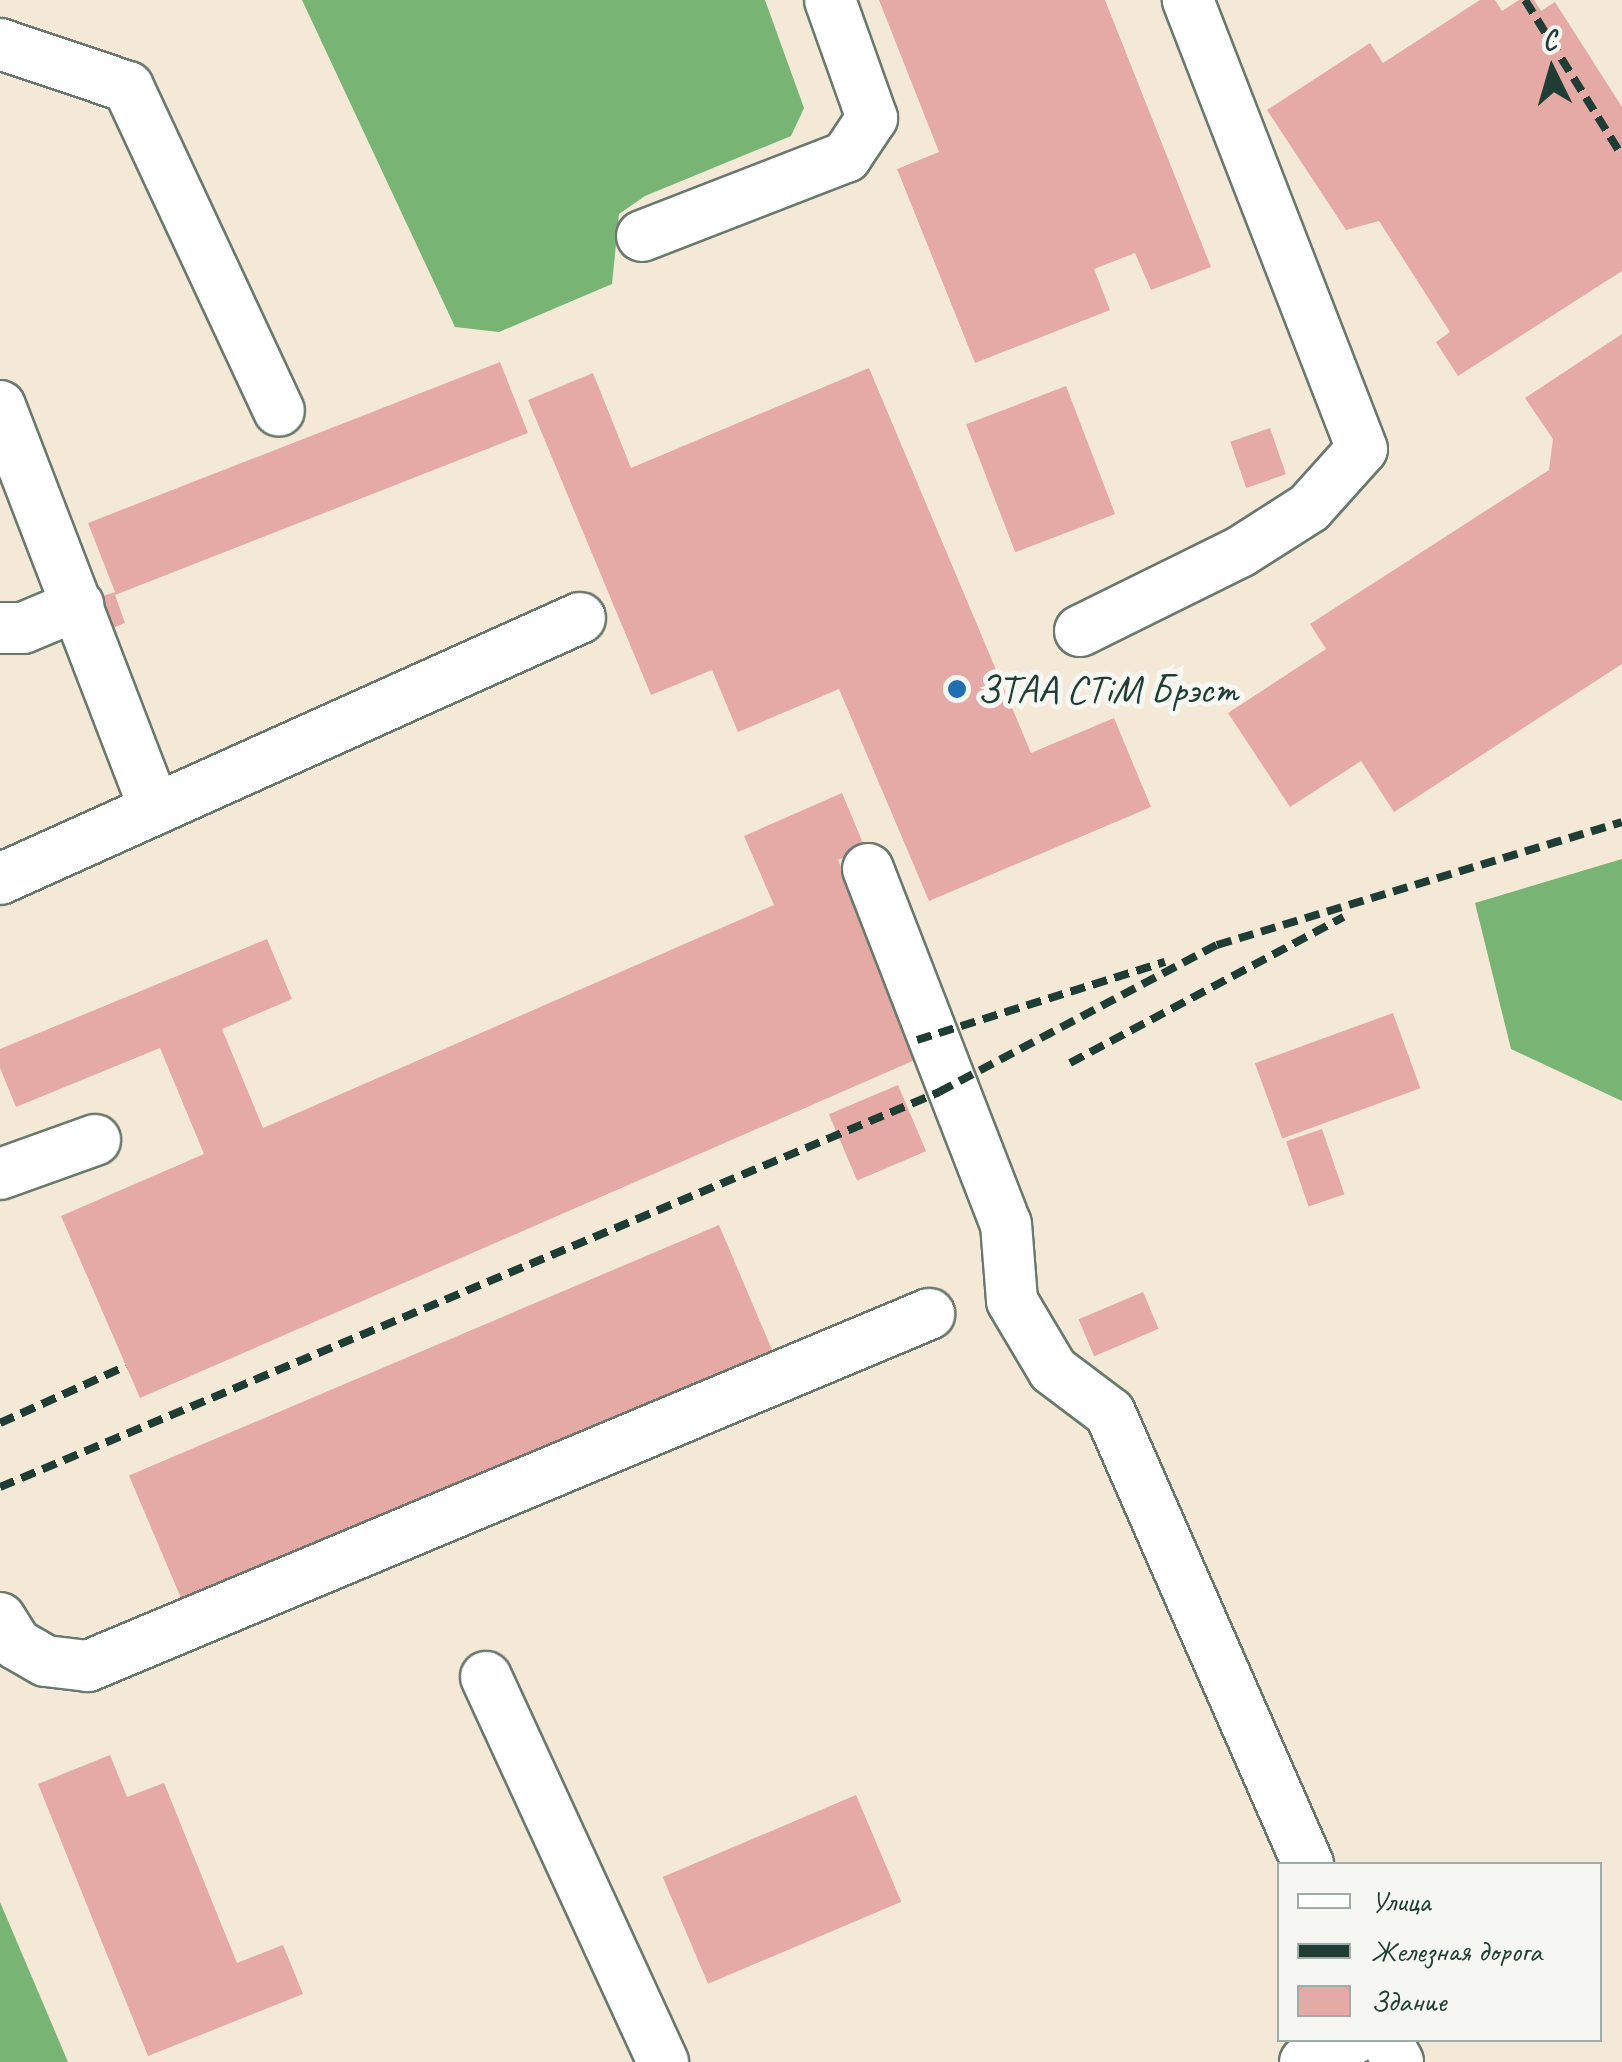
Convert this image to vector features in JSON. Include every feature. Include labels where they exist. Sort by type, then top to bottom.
[{"type":"street","points":[[642,236],[846,157],[872,118],[830,0]]},
{"type":"street","points":[[1080,630],[1240,552],[1309,508],[1362,449],[1188,0]]},
{"type":"street","points":[[0,44],[128,87],[279,411]]},
{"type":"street","points":[[0,406],[155,809]]},
{"type":"street","points":[[0,628],[23,628],[78,605]]},
{"type":"street","points":[[0,879],[580,618]]},
{"type":"street","points":[[868,870],[1006,1224],[1012,1301],[1053,1370],[1110,1414],[1307,1862]]},
{"type":"street","points":[[0,1174],[95,1140]]},
{"type":"street","points":[[0,1618],[16,1644],[46,1661],[88,1666],[929,1314]]},
{"type":"street","points":[[486,1677],[662,2062]]},
{"type":"street","points":[[1305,2062],[1348,2042]]},
{"type":"green space","points":[[302,0],[765,0],[804,108],[791,136],[645,196],[619,214],[612,284],[499,332],[455,327]]},
{"type":"green space","points":[[1622,859],[1622,1101],[1511,1049],[1475,903]]},
{"type":"green space","points":[[0,1902],[68,2062],[0,2062]]},
{"type":"building","points":[[879,0],[1105,0],[1211,267],[1151,290],[1135,253],[1094,269],[1110,310],[975,363],[897,169],[939,152]]},
{"type":"building","points":[[1480,0],[1495,0],[1502,11],[1519,0],[1534,0],[1541,11],[1555,2],[1622,107],[1622,271],[1458,376],[1436,342],[1450,332],[1379,221],[1346,230],[1267,110],[1370,43],[1383,63]]},
{"type":"building","points":[[1622,334],[1622,664],[1394,812],[1361,761],[1290,807],[1228,713],[1326,649],[1310,624],[1549,470],[1553,439],[1525,398]]},
{"type":"building","points":[[500,362],[528,433],[115,595],[125,623],[100,633],[88,601],[115,592],[88,523]]},
{"type":"building","points":[[869,368],[1031,753],[1114,718],[1151,807],[929,901],[839,689],[738,732],[712,670],[651,695],[528,400],[593,373],[631,468]]},
{"type":"building","points":[[1066,386],[1115,514],[1015,552],[966,424]]},
{"type":"building","points":[[1270,428],[1286,474],[1246,488],[1230,442]]},
{"type":"building","points":[[842,793],[865,848],[838,860],[924,1056],[140,1398],[61,1216],[204,1154],[160,1048],[16,1107],[0,1068],[0,1049],[267,939],[292,999],[222,1029],[263,1128],[774,905],[744,836]]},
{"type":"building","points":[[1393,1013],[1420,1088],[1282,1138],[1255,1063]]},
{"type":"building","points":[[898,1085],[926,1151],[857,1181],[829,1114]]},
{"type":"building","points":[[1322,1129],[1344,1194],[1309,1207],[1286,1141]]},
{"type":"building","points":[[719,1225],[773,1353],[183,1603],[129,1475]]},
{"type":"building","points":[[1143,1292],[1159,1329],[1094,1356],[1079,1319]]},
{"type":"building","points":[[110,1755],[127,1797],[164,1783],[237,1963],[283,1945],[303,1994],[148,2056],[38,1784]]},
{"type":"building","points":[[856,1795],[901,1902],[708,1984],[663,1877]]},
{"type":"railway","points":[[1525,0],[1622,156]]},
{"type":"railway","points":[[0,1487],[939,1092],[1217,945],[1622,822]]},
{"type":"railway","points":[[1070,1063],[1344,917]]},
{"type":"railway","points":[[917,1040],[1165,962]]},
{"type":"railway","points":[[0,1423],[126,1366]]},
{"type":"place","name":"ЗТАА СТіМ Брэст","points":[[957,689]]}]
